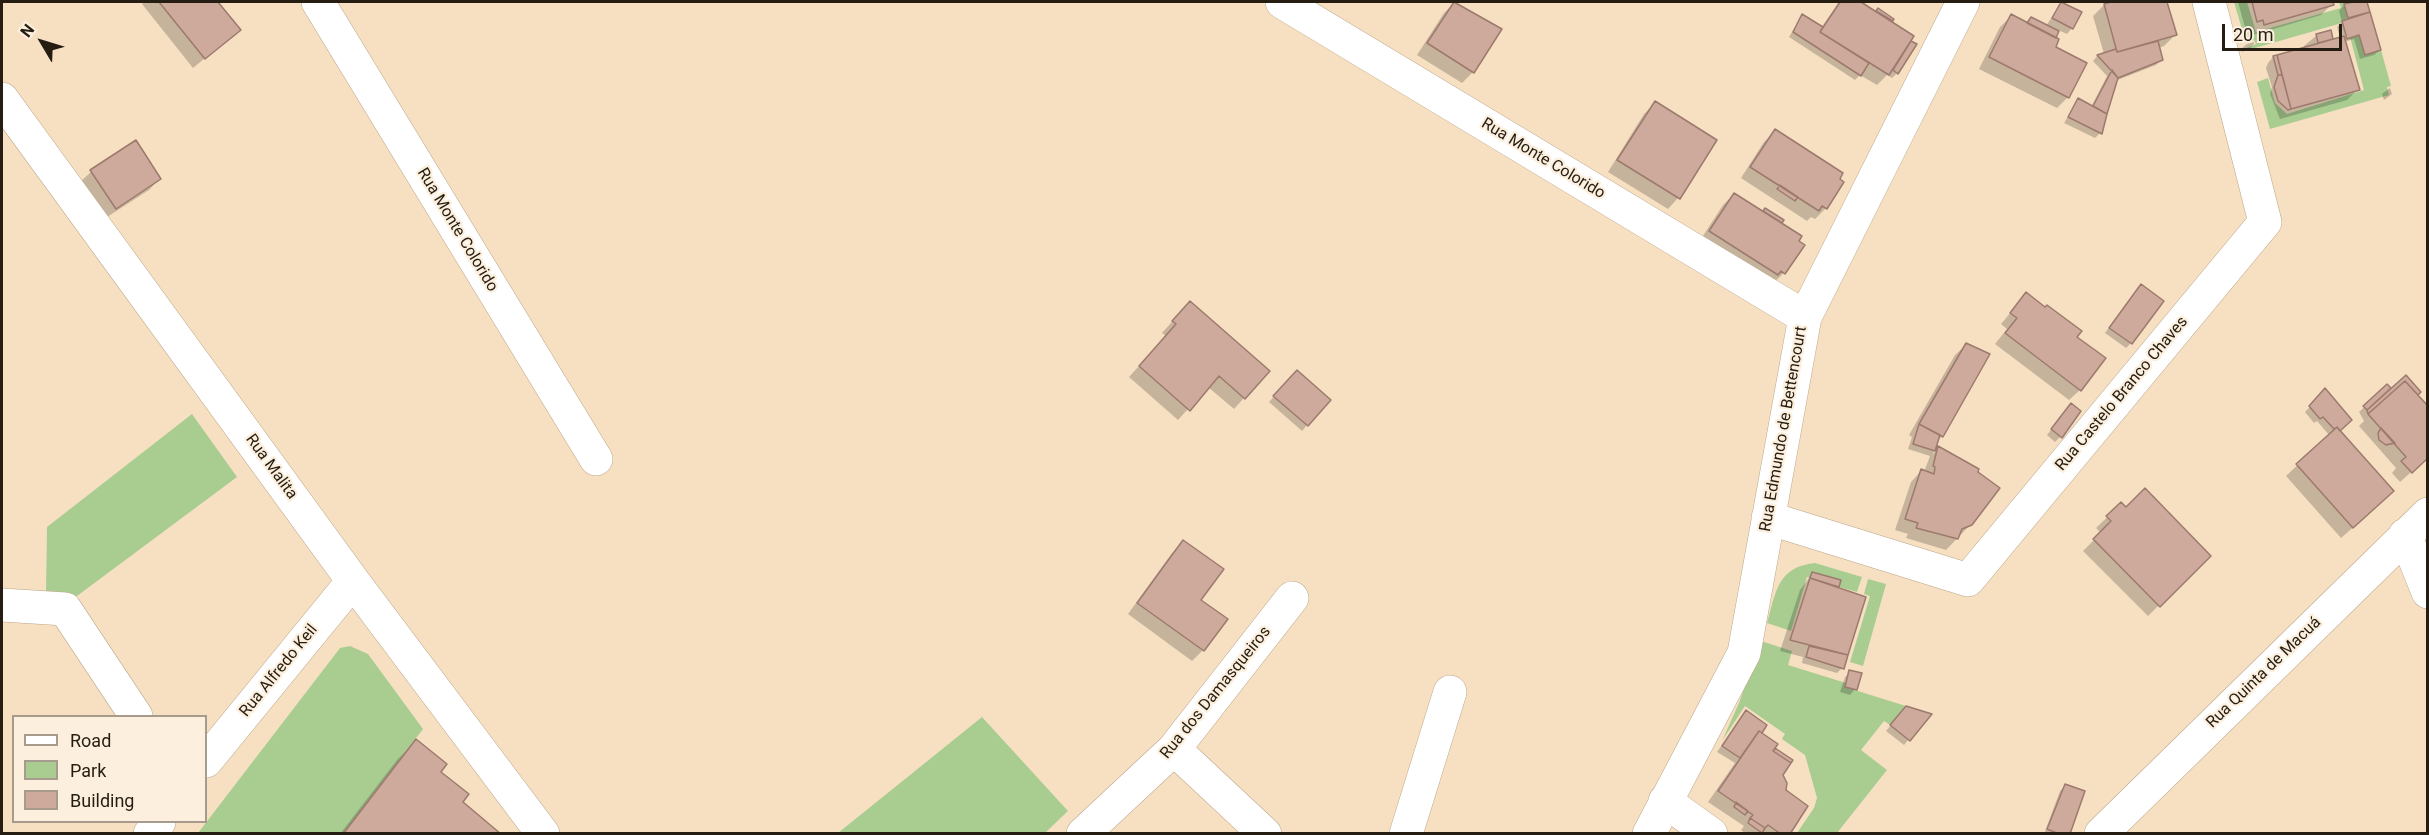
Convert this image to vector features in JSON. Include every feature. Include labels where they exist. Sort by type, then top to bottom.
[{"type":"street","name":"Rua Monte Colorido","points":[[318,2],[596,459]]},
{"type":"street","name":"Rua Monte Colorido","points":[[1282,2],[1805,317]]},
{"type":"street","name":"Rua Edmundo de Bettencourt","points":[[1649,834],[1744,653],[1805,317],[1963,2]]},
{"type":"street","name":"Rua Castelo Branco Chaves","points":[[1768,518],[1968,580],[2265,222],[2209,2]]},
{"type":"street","name":"Rua Malita","points":[[2,99],[353,580],[543,834]]},
{"type":"street","points":[[2416,524],[2427,592]]},
{"type":"street","name":"Rua Quinta de Macuá","points":[[2101,834],[2416,524]]},
{"type":"street","name":"Rua Alfredo Keil","points":[[207,760],[353,580]]},
{"type":"street","name":"Rua dos Damasqueiros","points":[[1083,834],[1174,749],[1292,598]]},
{"type":"street","points":[[2,605],[65,609],[134,715]]},
{"type":"street","points":[[1406,834],[1450,692]]},
{"type":"street","points":[[1174,749],[1265,834]]},
{"type":"street","points":[[1665,801],[1712,834]]},
{"type":"green space","points":[[2234,2],[2247,2],[2256,32],[2341,8],[2339,2],[2353,2],[2344,4],[2348,18],[2342,23],[2248,50],[2247,48],[2256,44],[2254,40],[2246,43]]},
{"type":"green space","points":[[2359,35],[2365,54],[2381,50],[2391,86],[2387,87],[2389,95],[2270,129],[2257,82],[2268,78],[2275,103],[2287,114],[2364,90],[2350,37]]},
{"type":"green space","points":[[192,414],[237,477],[77,596],[46,592],[47,527]]},
{"type":"green space","points":[[1815,563],[1862,577],[1857,592],[1839,587],[1841,580],[1812,572],[1810,578],[1807,577],[1791,631],[1767,623],[1776,591],[1785,576],[1802,565]]},
{"type":"green space","points":[[1868,579],[1886,584],[1863,666],[1850,662],[1870,596],[1864,594]]},
{"type":"green space","points":[[1761,641],[1792,651],[1788,665],[1846,683],[1845,687],[1906,706],[1890,725],[1884,721],[1861,750],[1887,770],[1837,833],[1797,833],[1814,808],[1817,798],[1805,755],[1782,739],[1785,734],[1745,706],[1722,741],[1739,703]]},
{"type":"green space","points":[[350,646],[368,654],[423,729],[343,833],[198,833],[207,823],[340,648]]},
{"type":"green space","points":[[982,717],[1068,811],[1045,833],[838,833]]},
{"type":"building","points":[[159,2],[218,2],[241,30],[205,59]]},
{"type":"building","points":[[1454,2],[1502,29],[1474,73],[1427,43]]},
{"type":"building","points":[[1840,2],[1861,2],[1914,36],[1889,75],[1820,32]]},
{"type":"building","points":[[2061,2],[2082,12],[2073,29],[2052,18]]},
{"type":"building","points":[[2167,2],[2177,35],[2117,52],[2104,4]]},
{"type":"building","points":[[2252,2],[2333,2],[2334,5],[2264,25],[2263,20],[2257,22]]},
{"type":"building","points":[[2367,2],[2370,12],[2348,18],[2344,4]]},
{"type":"building","points":[[1878,8],[1894,19],[1893,21],[1876,11]]},
{"type":"building","points":[[2370,12],[2381,50],[2365,55],[2359,35],[2347,39],[2342,21]]},
{"type":"building","points":[[1802,14],[1823,27],[1820,32],[1869,63],[1861,76],[1793,32]]},
{"type":"building","points":[[2011,14],[2059,39],[2056,47],[2087,63],[2069,98],[1989,57]]},
{"type":"building","points":[[2031,17],[2059,31],[2056,38],[2027,23]]},
{"type":"building","points":[[2331,30],[2333,39],[2318,43],[2316,34]]},
{"type":"building","points":[[2344,36],[2360,90],[2291,109],[2277,55]]},
{"type":"building","points":[[1911,41],[1917,44],[1898,74],[1893,70]]},
{"type":"building","points":[[2158,41],[2163,60],[2118,78],[2097,55],[2116,49],[2117,52]]},
{"type":"building","points":[[2277,55],[2282,75],[2278,75],[2273,56]]},
{"type":"building","points":[[2112,70],[2118,78],[2107,114],[2093,106]]},
{"type":"building","points":[[2278,75],[2282,75],[2291,109],[2288,110],[2278,101],[2274,87]]},
{"type":"building","points":[[2078,98],[2107,114],[2102,134],[2068,117]]},
{"type":"building","points":[[1655,101],[1717,140],[1680,199],[1617,160]]},
{"type":"building","points":[[1775,129],[1843,173],[1840,179],[1844,182],[1827,209],[1822,206],[1819,211],[1750,167]]},
{"type":"building","points":[[136,140],[161,179],[116,209],[90,170]]},
{"type":"building","points":[[1780,185],[1798,197],[1795,201],[1777,189]]},
{"type":"building","points":[[1734,193],[1802,236],[1799,241],[1805,245],[1785,274],[1781,271],[1778,275],[1709,231]]},
{"type":"building","points":[[1765,208],[1784,220],[1782,223],[1763,211]]},
{"type":"building","points":[[2141,284],[2164,301],[2132,344],[2109,328]]},
{"type":"building","points":[[2026,292],[2082,331],[2077,337],[2106,358],[2081,391],[2005,333],[2017,318],[2010,313]]},
{"type":"building","points":[[1190,301],[1270,371],[1245,399],[1219,376],[1190,411],[1139,366],[1176,324],[1172,321]]},
{"type":"building","points":[[1966,343],[1990,354],[1943,437],[1919,424]]},
{"type":"building","points":[[1297,370],[1331,400],[1308,426],[1273,396]]},
{"type":"building","points":[[2406,375],[2421,392],[2418,395],[2405,381],[2368,414],[2367,410]]},
{"type":"building","points":[[2405,381],[2428,406],[2428,458],[2412,473],[2401,461],[2406,457],[2368,414]]},
{"type":"building","points":[[2387,384],[2391,388],[2367,410],[2363,406]]},
{"type":"building","points":[[2325,388],[2352,420],[2340,431],[2337,427],[2334,429],[2323,417],[2320,419],[2309,406]]},
{"type":"building","points":[[2071,403],[2081,411],[2062,438],[2051,429]]},
{"type":"building","points":[[1919,424],[1940,435],[1935,451],[1913,444]]},
{"type":"building","points":[[2337,427],[2394,491],[2353,528],[2296,464]]},
{"type":"building","points":[[2381,428],[2395,443],[2386,445],[2379,440],[2378,433]]},
{"type":"building","points":[[1938,446],[1979,469],[1978,472],[2000,488],[1972,525],[1962,529],[1958,539],[1916,528],[1918,523],[1905,519],[1921,469],[1934,474],[1935,467],[1933,466]]},
{"type":"building","points":[[2145,488],[2211,556],[2160,607],[2093,539],[2111,521],[2106,516],[2121,502],[2126,507]]},
{"type":"building","points":[[1183,540],[1224,569],[1201,600],[1228,619],[1204,651],[1137,603]]},
{"type":"building","points":[[1812,572],[1841,580],[1839,587],[1810,578]]},
{"type":"building","points":[[1810,578],[1866,597],[1848,655],[1790,640]]},
{"type":"building","points":[[1809,646],[1848,655],[1844,669],[1806,657]]},
{"type":"building","points":[[1849,670],[1862,673],[1857,690],[1845,687]]},
{"type":"building","points":[[1906,706],[1932,714],[1910,741],[1890,725]]},
{"type":"building","points":[[1746,710],[1767,725],[1762,733],[1759,731],[1740,758],[1722,746]]},
{"type":"building","points":[[1759,731],[1778,744],[1773,751],[1791,763],[1783,775],[1787,783],[1786,790],[1808,806],[1790,834],[1781,834],[1768,825],[1765,828],[1750,818],[1753,815],[1718,791]]},
{"type":"building","points":[[416,739],[447,764],[441,772],[469,794],[463,802],[501,834],[343,834]]},
{"type":"building","points":[[1775,748],[1793,760],[1791,763],[1773,751]]},
{"type":"building","points":[[2065,784],[2085,791],[2070,834],[2059,834],[2047,829]]},
{"type":"building","points":[[1736,802],[1748,811],[1745,815],[1734,807]]},
{"type":"building","points":[[1750,818],[1765,828],[1762,833],[1748,823]]}]
